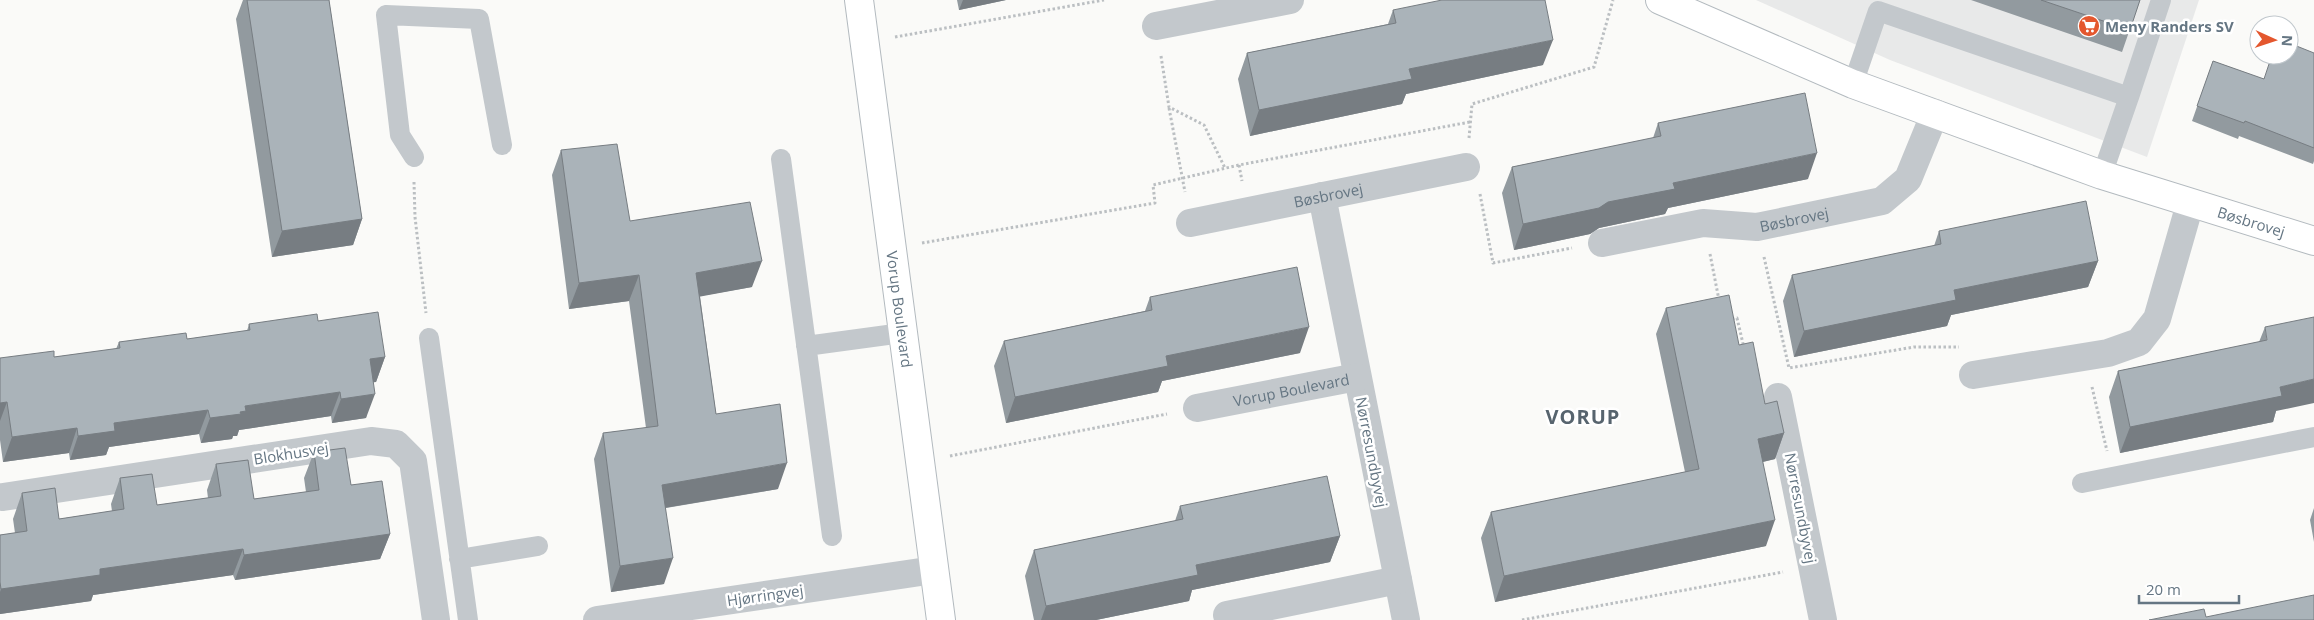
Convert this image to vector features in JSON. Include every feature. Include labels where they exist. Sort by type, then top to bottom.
[{"type":"street","name":"Vorup Boulevard","points":[[859,0],[941,620]]},
{"type":"street","points":[[1156,26],[1290,0]]},
{"type":"street","name":"Bøsbrovej","points":[[1660,0],[1853,84],[2102,175],[2190,204],[2314,241]]},
{"type":"street","name":"Bøsbrovej","points":[[1602,243],[1703,224],[1757,227],[1882,201],[1908,179],[1935,113]]},
{"type":"street","name":"Bøsbrovej","points":[[1190,223],[1466,167]]},
{"type":"street","name":"Nørresundbyvej","points":[[1322,196],[1406,620]]},
{"type":"street","points":[[1973,375],[2108,353],[2139,342],[2156,319],[2190,204]]},
{"type":"street","name":"Vorup Boulevard","points":[[1197,408],[1357,376]]},
{"type":"street","name":"Nørresundbyvej","points":[[1778,397],[1824,620]]},
{"type":"street","name":"Blokhusvej","points":[[3,497],[371,441],[396,444],[413,461],[436,620]]},
{"type":"street","name":"Hjørringvej","points":[[597,620],[934,570]]},
{"type":"street","points":[[1227,615],[1398,580]]},
{"type":"lane","points":[[2102,175],[2161,0]]},
{"type":"lane","points":[[1853,84],[1875,6],[2129,97]]},
{"type":"lane","points":[[414,157],[400,135],[386,15],[479,19],[502,145]]},
{"type":"lane","points":[[780,160],[832,536]]},
{"type":"lane","points":[[806,346],[902,333]]},
{"type":"lane","points":[[429,338],[468,620]]},
{"type":"lane","points":[[2082,483],[2314,437]]},
{"type":"lane","points":[[459,559],[538,546]]},
{"type":"path","points":[[864,42],[1104,0]]},
{"type":"path","points":[[1602,243],[1493,264],[1477,178],[1466,167],[1472,104],[1594,66],[1612,0]]},
{"type":"path","points":[[1156,26],[1190,223]]},
{"type":"path","points":[[1169,107],[1204,125],[1225,168]]},
{"type":"path","points":[[892,249],[1155,203],[1153,185],[1225,168],[1470,122]]},
{"type":"path","points":[[414,157],[415,217],[429,338]]},
{"type":"path","points":[[1703,224],[1720,304]]},
{"type":"path","points":[[1757,227],[1789,368]]},
{"type":"path","points":[[1724,322],[1737,318],[1746,356]]},
{"type":"path","points":[[1780,370],[1914,347],[1962,347],[1973,375]]},
{"type":"path","points":[[2085,357],[2113,477]]},
{"type":"path","points":[[920,462],[1197,408]]},
{"type":"path","points":[[1522,620],[1813,567]]},
{"type":"shaded area","points":[[1756,0],[2199,0],[2147,157],[1890,60]]},
{"type":"building","points":[[247,0],[329,0],[362,219],[282,231]]},
{"type":"building","points":[[1442,0],[1545,0],[1553,40],[1409,69],[1412,79],[1259,110],[1247,53],[1396,23],[1393,10]]},
{"type":"building","points":[[2041,0],[2140,0],[2130,30]]},
{"type":"building","points":[[2299,47],[2314,53],[2314,148],[2245,121],[2244,123],[2197,106],[2213,61],[2264,79],[2269,65],[2299,65]]},
{"type":"building","points":[[1805,93],[1817,153],[1673,183],[1675,189],[1608,202],[1599,208],[1523,224],[1512,167],[1661,136],[1658,123]]},
{"type":"building","points":[[617,144],[630,221],[750,202],[762,261],[696,273],[716,414],[780,404],[787,463],[662,485],[673,558],[620,566],[603,433],[658,426],[639,275],[579,283],[561,150]]},
{"type":"building","points":[[2086,201],[2098,261],[1954,290],[1956,300],[1804,331],[1792,275],[1941,244],[1939,231]]},
{"type":"building","points":[[1297,267],[1309,327],[1166,356],[1168,366],[1015,397],[1004,341],[1152,310],[1150,297]]},
{"type":"building","points":[[1729,295],[1739,345],[1753,342],[1765,404],[1777,401],[1784,433],[1758,439],[1775,520],[1504,576],[1491,512],[1699,469],[1666,308]]},
{"type":"building","points":[[378,312],[385,357],[370,359],[375,394],[341,399],[340,392],[245,406],[246,411],[240,412],[241,414],[210,418],[208,410],[114,423],[115,431],[78,436],[77,428],[12,437],[7,402],[0,403],[0,358],[54,351],[54,357],[120,348],[119,342],[186,333],[187,339],[250,330],[249,324],[317,314],[318,321]]},
{"type":"building","points":[[2314,317],[2314,379],[2280,387],[2282,396],[2130,427],[2118,371],[2267,340],[2265,327]]},
{"type":"building","points":[[345,448],[351,485],[382,481],[390,534],[244,555],[243,549],[100,569],[100,575],[1,589],[0,535],[27,531],[22,493],[55,488],[59,519],[124,509],[120,478],[152,474],[157,505],[221,496],[216,464],[248,460],[254,499],[319,490],[314,452]]},
{"type":"building","points":[[1327,476],[1340,536],[1196,565],[1198,575],[1046,606],[1034,550],[1183,519],[1180,506]]},
{"type":"building","points":[[2314,595],[2314,620],[2149,620],[2204,609],[2206,617]]},
{"type":"place","name":"Meny Randers SV","points":[[2089,26]]},
{"type":"district","name":"VORUP","points":[[1583,416]]}]
